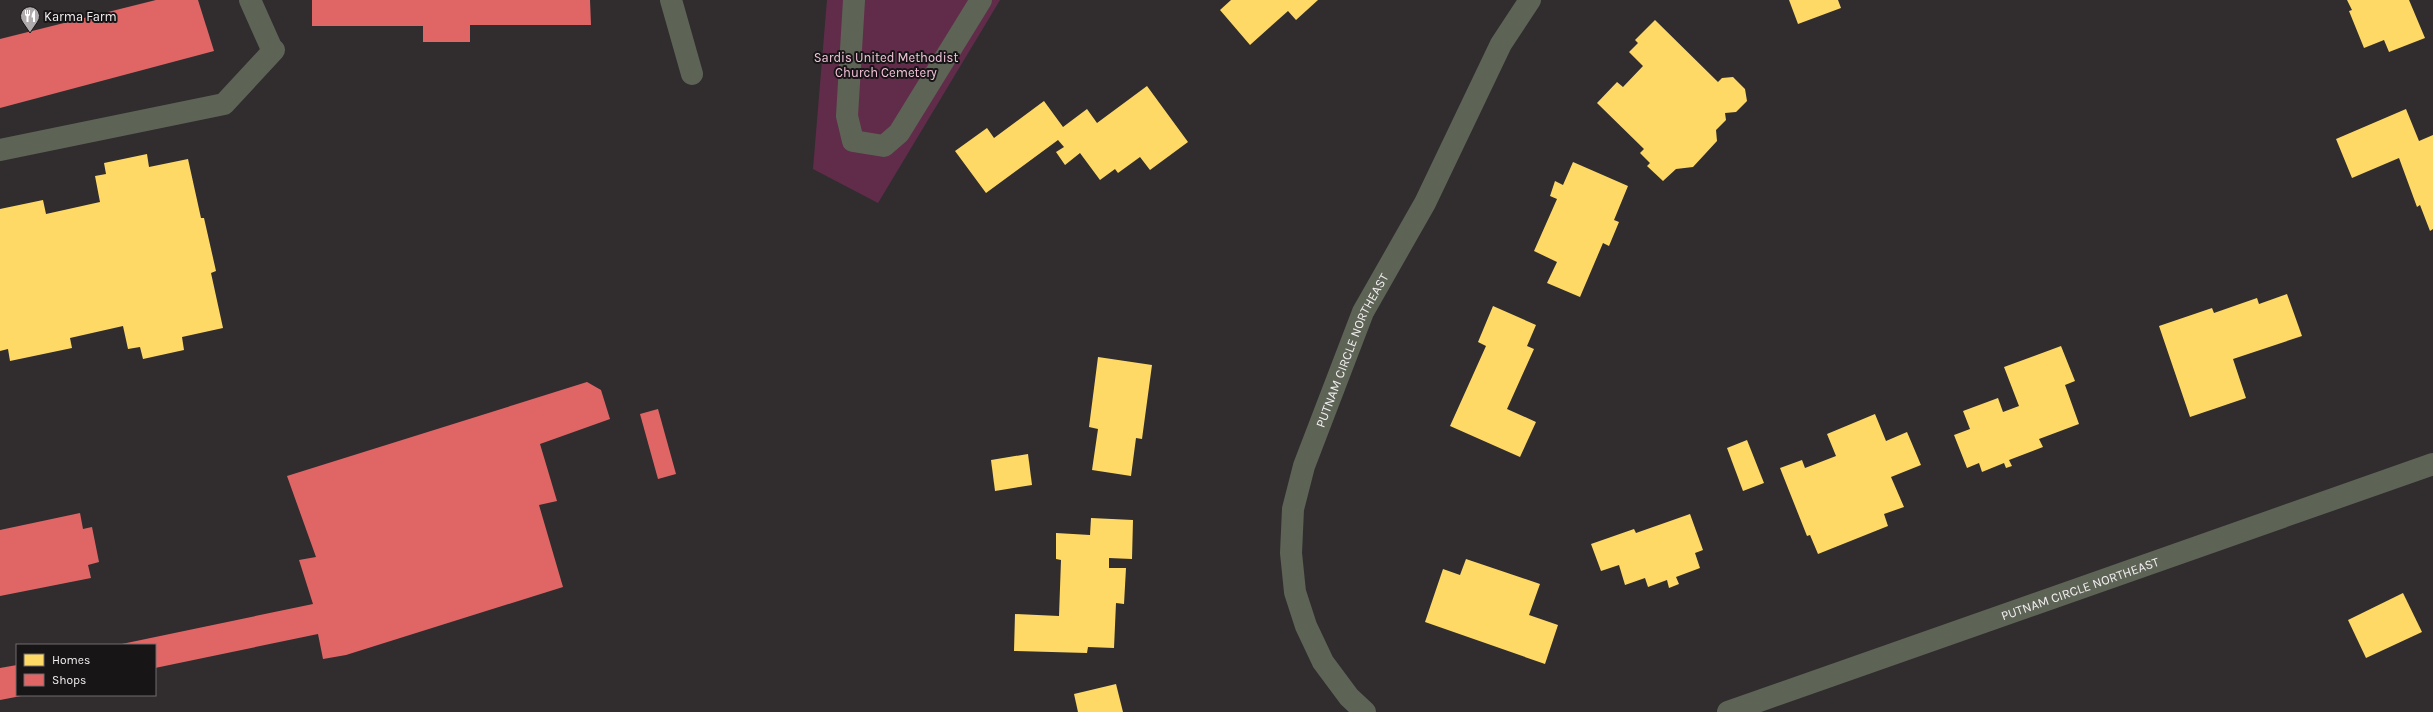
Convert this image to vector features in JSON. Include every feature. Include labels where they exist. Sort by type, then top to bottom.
[{"type":"street","points":[[0,150],[224,104],[272,48],[250,0]]},
{"type":"street","points":[[671,0],[692,74]]},
{"type":"street","points":[[854,0],[847,116],[853,141],[884,146],[899,132],[981,0]]},
{"type":"street","name":"PUTNAM CIRCLE NORTHEAST","points":[[1365,712],[1349,697],[1323,662],[1306,626],[1296,592],[1291,552],[1293,509],[1304,466],[1364,312],[1425,203],[1500,44],[1530,0]]},
{"type":"street","name":"PUTNAM CIRCLE NORTHEAST","points":[[1728,712],[2433,464]]},
{"type":"green space","name":"Sardis United Methodist Church Cemetery","points":[[827,0],[1000,0],[878,203],[813,169]]},
{"type":"building: Homes","points":[[1231,0],[1318,0],[1296,20],[1288,11],[1250,45],[1220,10]]},
{"type":"building: Homes","points":[[1789,0],[1838,0],[1841,8],[1798,24]]},
{"type":"building: Homes","points":[[2347,0],[2409,0],[2425,38],[2389,52],[2384,40],[2364,48],[2349,11],[2352,10]]},
{"type":"building: Homes","points":[[1655,20],[1718,82],[1722,78],[1733,77],[1745,89],[1747,101],[1736,112],[1725,113],[1726,120],[1716,130],[1717,141],[1693,167],[1676,169],[1663,181],[1647,166],[1650,163],[1640,153],[1644,149],[1597,103],[1617,82],[1623,87],[1643,66],[1629,52],[1638,43],[1635,40]]},
{"type":"building: Homes","points":[[1147,86],[1188,142],[1150,170],[1140,157],[1118,173],[1115,169],[1100,180],[1080,153],[1065,165],[1056,152],[1064,147],[1058,140],[986,193],[955,151],[987,128],[994,138],[1044,101],[1063,127],[1087,109],[1097,123]]},
{"type":"building: Homes","points":[[2406,109],[2419,141],[2433,135],[2433,229],[2430,231],[2420,205],[2417,207],[2399,158],[2352,178],[2336,139]]},
{"type":"building: Homes","points":[[147,154],[149,167],[188,159],[201,218],[204,218],[216,271],[211,273],[223,328],[182,337],[184,350],[143,359],[140,347],[128,349],[123,326],[70,338],[72,348],[10,361],[8,349],[0,351],[0,209],[43,200],[46,214],[100,202],[95,176],[106,174],[104,163]]},
{"type":"building: Homes","points":[[1573,162],[1628,186],[1614,220],[1619,222],[1609,246],[1603,243],[1580,297],[1547,283],[1557,262],[1534,251],[1557,199],[1550,196],[1555,181],[1563,185]]},
{"type":"building: Homes","points":[[2287,294],[2302,336],[2233,359],[2246,398],[2190,417],[2159,326],[2212,308],[2214,313],[2257,298],[2259,304]]},
{"type":"building: Homes","points":[[1493,306],[1536,325],[1527,346],[1534,349],[1507,409],[1536,422],[1520,457],[1450,426],[1486,346],[1478,342]]},
{"type":"building: Homes","points":[[2061,346],[2075,381],[2065,385],[2079,424],[2039,439],[2043,447],[2009,460],[2012,466],[2006,468],[2004,463],[1982,472],[1979,463],[1967,468],[1954,435],[1970,429],[1963,411],[1998,398],[2003,412],[2019,406],[2004,367]]},
{"type":"building: Homes","points":[[1098,357],[1152,365],[1142,439],[1136,438],[1131,476],[1092,470],[1098,429],[1089,427]]},
{"type":"building: Homes","points":[[1875,414],[1886,441],[1907,432],[1921,465],[1891,477],[1904,507],[1884,514],[1888,526],[1818,554],[1810,535],[1807,536],[1780,468],[1802,460],[1805,468],[1836,456],[1827,434]]},
{"type":"building: Homes","points":[[1747,440],[1764,483],[1743,491],[1727,448]]},
{"type":"building: Homes","points":[[1028,454],[1032,485],[995,491],[991,460]]},
{"type":"building: Homes","points":[[1690,514],[1703,550],[1695,553],[1700,568],[1676,577],[1679,584],[1669,588],[1667,580],[1648,587],[1645,578],[1625,585],[1619,565],[1601,571],[1591,544],[1634,529],[1636,533]]},
{"type":"building: Homes","points":[[1091,518],[1133,520],[1132,559],[1109,558],[1109,568],[1126,568],[1124,604],[1116,603],[1114,648],[1088,647],[1087,653],[1014,651],[1015,614],[1059,616],[1061,560],[1056,559],[1056,533],[1090,535]]},
{"type":"building: Homes","points":[[1466,559],[1540,584],[1529,615],[1558,625],[1545,664],[1425,622],[1443,569],[1460,575]]},
{"type":"building: Homes","points":[[2403,593],[2422,632],[2366,658],[2348,620]]},
{"type":"building: Homes","points":[[1116,684],[1123,712],[1078,712],[1074,694]]},
{"type":"building: Shops","points":[[156,0],[198,0],[214,51],[0,108],[0,39]]},
{"type":"building: Shops","points":[[312,0],[590,0],[591,25],[470,25],[470,42],[423,42],[423,26],[312,26]]},
{"type":"building: Shops","points":[[587,382],[601,390],[610,419],[540,444],[557,501],[539,505],[563,587],[346,655],[323,659],[318,634],[156,668],[156,644],[122,644],[313,604],[299,560],[316,557],[287,476]]},
{"type":"building: Shops","points":[[658,409],[676,474],[658,479],[640,414]]},
{"type":"building: Shops","points":[[80,513],[83,529],[92,527],[99,562],[88,565],[91,578],[0,596],[0,530]]},
{"type":"building: Shops","points":[[16,665],[16,696],[21,696],[0,700],[0,668]]},
{"type":"place","name":"Karma Farm","points":[[30,33]]}]
